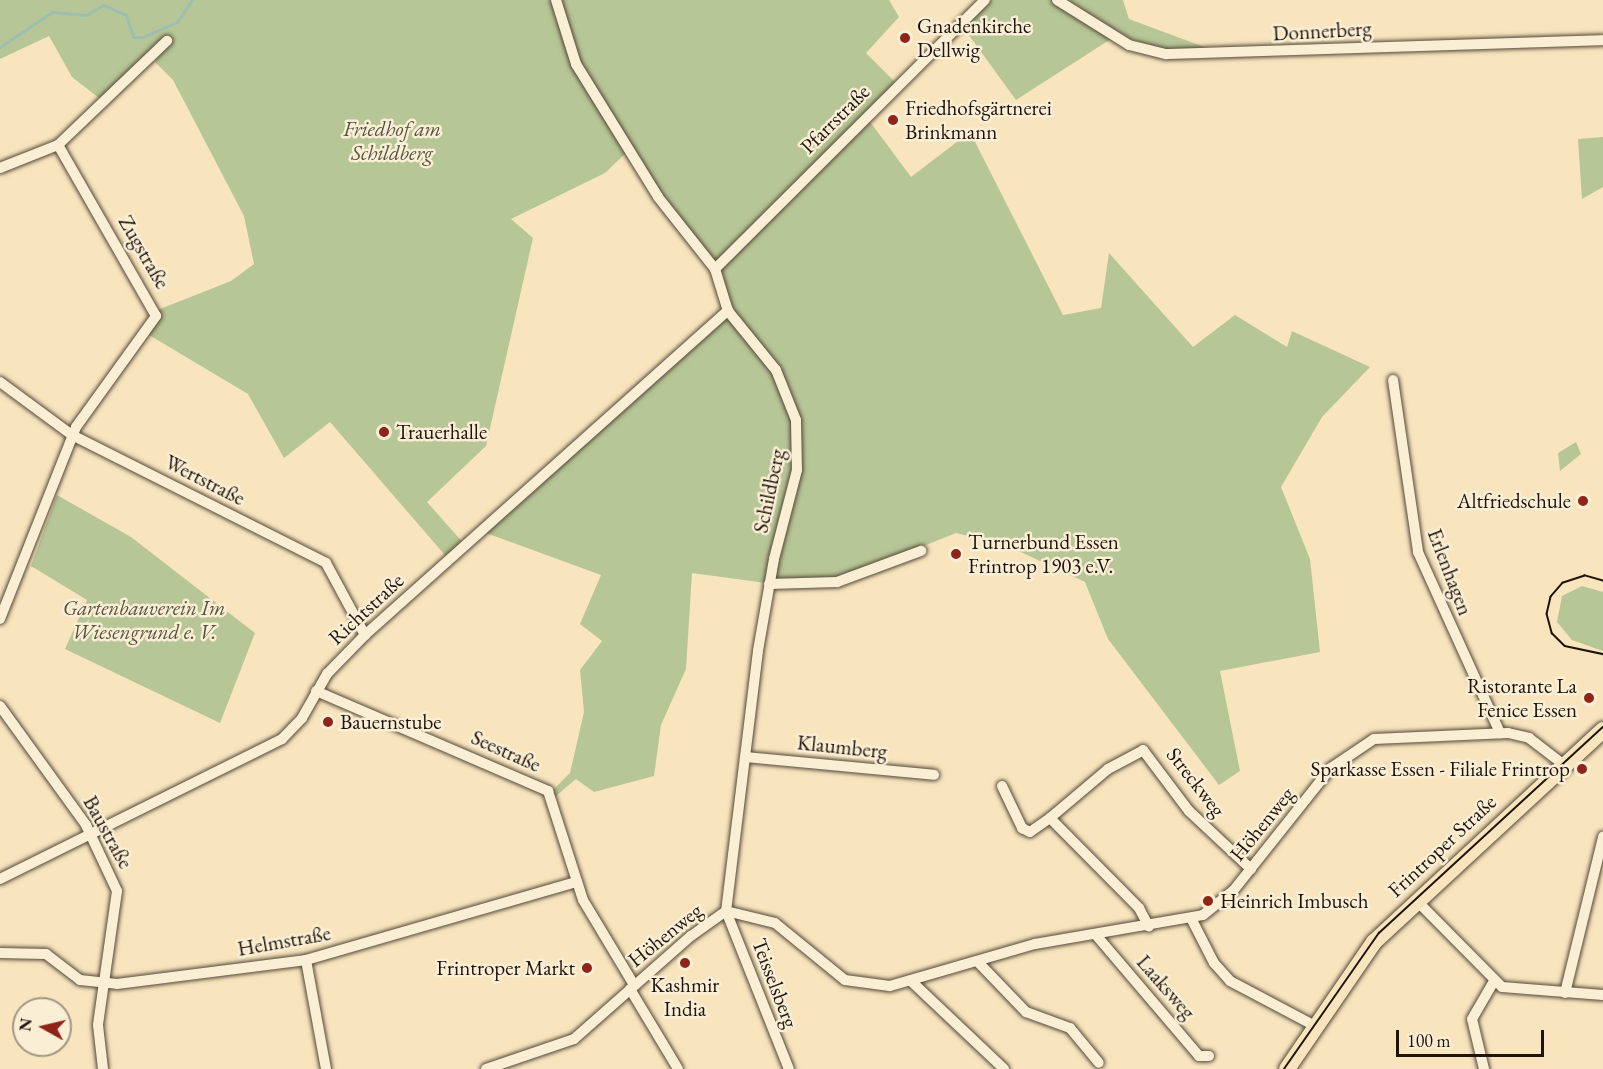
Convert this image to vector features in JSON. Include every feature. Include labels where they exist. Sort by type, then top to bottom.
[{"type":"main road","name":"Frintroper Straße","points":[[1287,1069],[1374,942],[1416,900],[1603,730]]},
{"type":"street","name":"Schildberg","points":[[556,0],[563,35],[585,80],[658,197],[715,269],[728,311],[776,370],[796,420],[798,470],[769,584],[726,911]]},
{"type":"street","name":"Pfarrstraße","points":[[715,269],[985,0]]},
{"type":"street","name":"Donnerberg","points":[[1058,0],[1129,45],[1166,54],[1603,40]]},
{"type":"street","points":[[0,168],[58,145],[167,40]]},
{"type":"street","name":"Zugstraße","points":[[58,145],[156,313],[72,435]]},
{"type":"street","name":"Richtstraße","points":[[0,879],[282,739],[316,691],[365,635],[728,311]]},
{"type":"street","name":"Erlenhagen","points":[[1393,381],[1418,552],[1500,733]]},
{"type":"street","name":"Wertstraße","points":[[0,382],[72,435],[326,563],[365,635]]},
{"type":"street","points":[[0,619],[72,435]]},
{"type":"street","points":[[769,584],[837,582],[921,551]]},
{"type":"street","name":"Seestraße","points":[[316,691],[548,791],[576,866],[577,882],[678,1069]]},
{"type":"street","name":"Baustraße","points":[[0,706],[91,834],[117,891],[98,1025],[103,1069]]},
{"type":"street","name":"Höhenweg","points":[[486,1069],[562,1047],[726,911],[775,923],[854,983],[881,987],[977,961],[1096,935],[1192,920],[1224,899],[1251,869],[1331,768],[1362,745],[1399,735],[1500,733],[1529,738],[1564,765]]},
{"type":"street","name":"Streckweg","points":[[1002,786],[1025,831],[1050,818],[1108,769],[1143,750],[1189,812],[1251,869]]},
{"type":"street","name":"Klaumberg","points":[[745,757],[934,775]]},
{"type":"street","points":[[1050,818],[1139,908],[1149,927]]},
{"type":"street","points":[[1565,993],[1603,837]]},
{"type":"street","name":"Helmstraße","points":[[0,952],[46,954],[66,973],[104,985],[306,960],[577,882]]},
{"type":"street","points":[[1416,900],[1494,981],[1510,990],[1603,996]]},
{"type":"street","name":"Teisselsberg","points":[[726,911],[789,1069]]},
{"type":"street","points":[[1192,920],[1206,951],[1230,981],[1315,1026]]},
{"type":"street","name":"Laaksweg","points":[[1096,935],[1199,1056],[1209,1056]]},
{"type":"street","points":[[306,960],[326,1069]]},
{"type":"street","points":[[977,961],[1026,1012],[1070,1028],[1099,1063]]},
{"type":"street","points":[[910,981],[1004,1069]]},
{"type":"street","points":[[1484,1069],[1472,1019],[1494,981]]},
{"type":"green space","name":"Friedhof am Schildberg","points":[[0,0],[889,0],[899,17],[866,53],[897,84],[712,266],[626,153],[605,173],[511,219],[533,238],[486,446],[427,502],[466,546],[450,561],[330,422],[284,458],[248,394],[144,332],[160,309],[231,281],[254,264],[244,216],[173,80],[155,62],[162,50],[104,102],[72,77],[49,36],[0,59]]},
{"type":"green space","points":[[990,0],[1055,0],[1114,37],[1016,100],[963,27]]},
{"type":"green space","points":[[1068,0],[1123,0],[1129,19],[1207,48],[1166,49],[1130,39]]},
{"type":"green space","points":[[868,119],[911,177],[970,132],[1063,315],[1101,308],[1109,253],[1193,347],[1235,315],[1287,347],[1292,331],[1370,367],[1322,417],[1281,487],[1310,559],[1320,652],[1220,671],[1240,771],[1219,785],[1108,639],[1085,582],[1006,545],[956,533],[834,582],[766,583],[692,573],[686,669],[661,725],[654,776],[594,792],[576,779],[556,796],[550,793],[570,773],[584,712],[580,670],[602,641],[580,624],[601,575],[483,532],[735,311],[714,269]]},
{"type":"green space","points":[[1603,137],[1603,187],[1582,199],[1578,139]]},
{"type":"green space","points":[[1576,442],[1581,454],[1560,471],[1558,453]]},
{"type":"green space","name":"Gartenbauverein Im Wiesengrund e. V.","points":[[57,495],[131,537],[255,633],[220,723],[65,649],[87,600],[31,566]]},
{"type":"green space","points":[[1582,586],[1603,592],[1603,651],[1572,640],[1557,622],[1562,596]]},
{"type":"waterway","points":[[0,47],[52,12],[86,15],[103,5],[126,15],[133,37],[143,37],[177,22],[192,0]]},
{"type":"tram line","points":[[1603,581],[1585,576],[1563,583],[1551,597],[1547,614],[1552,633],[1565,646],[1603,654]]},
{"type":"tram line","points":[[1284,1069],[1379,933],[1603,727]]},
{"type":"place","name":"Gnadenkirche Dellwig","points":[[905,38]]},
{"type":"place","name":"Friedhofsgärtnerei Brinkmann","points":[[893,120]]},
{"type":"place","name":"Trauerhalle","points":[[384,432]]},
{"type":"place","name":"Altfriedschule","points":[[1583,501]]},
{"type":"place","name":"Turnerbund Essen Frintrop 1903 e.V.","points":[[956,554]]},
{"type":"place","name":"Ristorante La Fenice Essen","points":[[1589,698]]},
{"type":"place","name":"Bauernstube","points":[[328,722]]},
{"type":"place","name":"Sparkasse Essen - Filiale Frintrop","points":[[1582,769]]},
{"type":"place","name":"Heinrich Imbusch","points":[[1208,901]]},
{"type":"place","name":"Kashmir India","points":[[685,963]]},
{"type":"place","name":"Frintroper Markt","points":[[587,968]]}]
